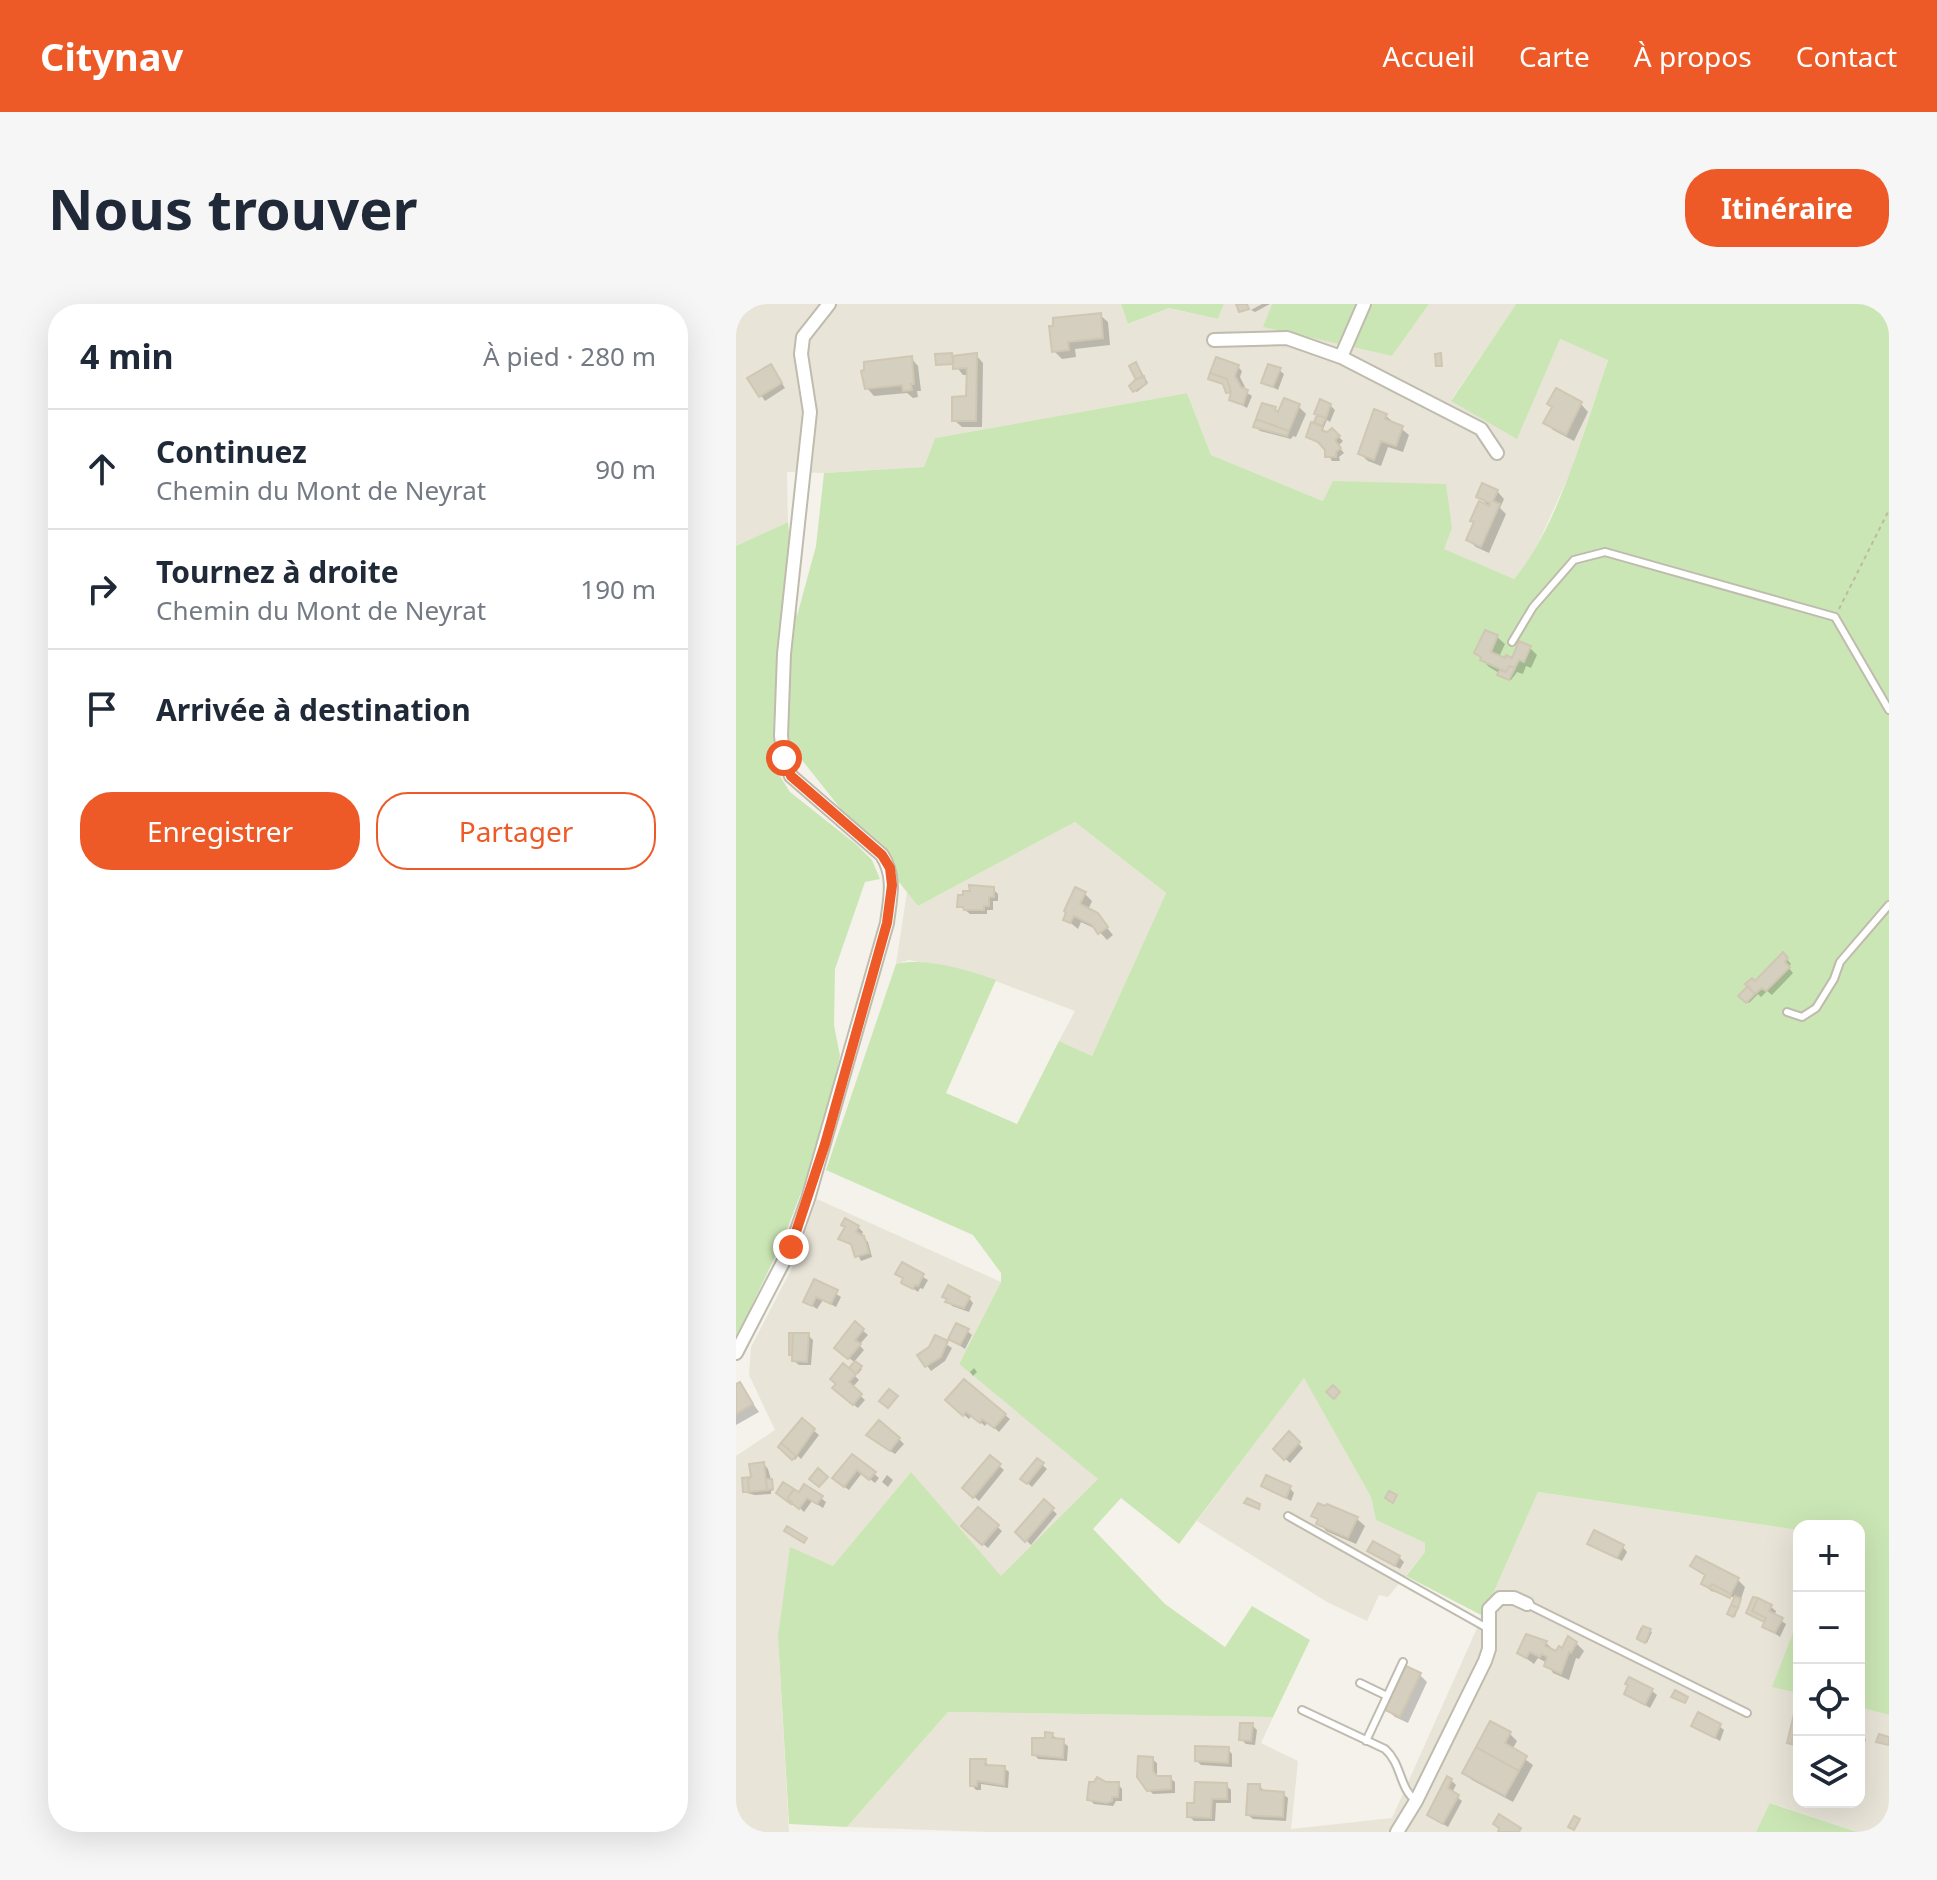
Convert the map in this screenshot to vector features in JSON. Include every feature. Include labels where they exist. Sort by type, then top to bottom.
[{"type":"street","points":[[736,1353],[791,1247],[808,1199],[887,923],[892,885],[890,868],[882,855],[791,776],[784,758],[781,736],[784,654],[810,412],[801,354],[803,337],[829,304]]},
{"type":"street","points":[[1341,357],[1364,304]]},
{"type":"street","points":[[1214,340],[1287,338],[1341,357],[1481,429],[1497,453]]},
{"type":"street","points":[[1397,1832],[1416,1801],[1485,1661],[1489,1649],[1489,1609],[1500,1598],[1514,1598],[1527,1604]]},
{"type":"lane","points":[[1512,642],[1533,607],[1574,560],[1605,552],[1835,617],[1889,710]]},
{"type":"lane","points":[[1787,1012],[1802,1017],[1816,1008],[1834,979],[1840,962],[1889,905]]},
{"type":"lane","points":[[1288,1516],[1488,1628]]},
{"type":"lane","points":[[1527,1604],[1747,1713]]},
{"type":"lane","points":[[1366,1741],[1403,1662]]},
{"type":"lane","points":[[1360,1683],[1387,1696]]},
{"type":"lane","points":[[1302,1710],[1385,1749],[1394,1757],[1408,1794],[1416,1801]]},
{"type":"path","points":[[1835,617],[1889,510]]},
{"type":"shaded area","points":[[736,304],[1121,304],[1129,324],[1169,308],[1218,319],[1224,304],[1272,304],[1264,327],[1392,356],[1429,304],[1516,304],[1451,400],[1560,339],[1608,359],[1571,471],[1531,559],[1514,579],[1211,455],[1187,393],[935,438],[924,467],[787,472],[788,522],[736,546]]},
{"type":"shaded area","points":[[1075,822],[1166,893],[1092,1056],[1059,1041],[1075,1011],[972,972],[909,960],[896,964],[907,892],[918,906]]},
{"type":"shaded area","points":[[817,1199],[1001,1282],[959,1364],[1099,1479],[1001,1577],[778,1637],[789,1832],[736,1832],[736,1456],[775,1430],[749,1375],[751,1347],[792,1268]]},
{"type":"shaded area","points":[[1304,1377],[1371,1497],[1376,1520],[1425,1543],[1425,1552],[1388,1597],[1379,1595],[1367,1621],[1327,1602],[1197,1521]]},
{"type":"shaded area","points":[[1538,1492],[1793,1529],[1793,1633],[1773,1686],[1793,1691],[1793,1808],[1865,1808],[1865,1709],[1889,1715],[1889,1832],[1857,1832],[1771,1803],[1756,1832],[988,1832],[847,1827],[948,1712],[1273,1717],[1261,1743],[1298,1761],[1291,1829],[1392,1818]]},
{"type":"green space","points":[[1121,304],[1224,304],[1218,319],[1169,308],[1128,324]]},
{"type":"green space","points":[[1272,304],[1429,304],[1392,356],[1263,327]]},
{"type":"green space","points":[[1516,304],[1889,304],[1889,1715],[1865,1709],[1865,1520],[1793,1520],[1793,1529],[1538,1492],[1483,1616],[1406,1576],[1425,1552],[1425,1543],[1376,1520],[1371,1497],[1304,1378],[1179,1544],[1121,1498],[1093,1529],[1165,1604],[1225,1647],[1252,1606],[1310,1640],[1273,1717],[948,1712],[847,1827],[789,1824],[778,1637],[790,1547],[833,1566],[911,1472],[1001,1576],[1098,1479],[959,1364],[1001,1282],[1001,1273],[973,1235],[826,1170],[896,964],[933,963],[996,980],[946,1093],[1017,1124],[1059,1041],[1092,1056],[1166,893],[1075,822],[918,906],[794,750],[775,744],[778,773],[790,792],[857,845],[872,860],[880,879],[865,882],[835,969],[834,1025],[840,1056],[805,1182],[783,1240],[736,1339],[736,546],[788,522],[797,616],[816,546],[824,473],[924,467],[935,438],[1187,393],[1211,455],[1323,501],[1333,481],[1446,484],[1452,528],[1444,549],[1514,579],[1530,557],[1557,504],[1608,360],[1560,339],[1517,439],[1451,401]]},
{"type":"green space","points":[[1793,1633],[1793,1692],[1772,1687]]},
{"type":"green space","points":[[1770,1803],[1857,1832],[1756,1832]]},
{"type":"building","points":[[1236,304],[1247,304],[1249,309],[1239,312]]},
{"type":"building","points":[[1101,313],[1103,338],[1068,342],[1069,350],[1052,352],[1049,326],[1053,326],[1053,318]]},
{"type":"building","points":[[952,353],[953,364],[936,365],[935,354]]},
{"type":"building","points":[[977,353],[976,421],[952,421],[952,397],[966,396],[967,368],[953,369],[953,356]]},
{"type":"building","points":[[1441,353],[1442,366],[1436,366],[1435,354]]},
{"type":"building","points":[[912,356],[912,390],[903,391],[902,385],[865,389],[861,371],[864,370],[864,362]]},
{"type":"building","points":[[1216,357],[1239,365],[1235,376],[1241,387],[1248,390],[1243,405],[1229,400],[1231,392],[1227,379],[1210,373]]},
{"type":"building","points":[[1136,362],[1143,377],[1136,380],[1129,366]]},
{"type":"building","points":[[771,364],[782,383],[759,397],[747,378]]},
{"type":"building","points":[[1268,364],[1281,368],[1273,387],[1261,383]]},
{"type":"building","points":[[1210,373],[1227,379],[1231,392],[1226,393],[1223,384],[1208,379]]},
{"type":"building","points":[[1144,376],[1146,384],[1133,392],[1129,386]]},
{"type":"building","points":[[1556,388],[1582,402],[1566,435],[1543,423],[1552,407],[1547,404]]},
{"type":"building","points":[[1284,398],[1300,404],[1289,431],[1256,419],[1262,403],[1276,407],[1278,412]]},
{"type":"building","points":[[1320,399],[1331,404],[1326,418],[1314,414]]},
{"type":"building","points":[[1374,409],[1387,414],[1385,419],[1403,426],[1396,446],[1381,441],[1374,460],[1358,454]]},
{"type":"building","points":[[1317,415],[1326,418],[1322,426],[1314,422]]},
{"type":"building","points":[[1256,419],[1289,431],[1287,436],[1253,427]]},
{"type":"building","points":[[1311,422],[1322,426],[1322,431],[1332,428],[1340,436],[1335,440],[1341,448],[1336,452],[1336,457],[1325,457],[1325,450],[1318,442],[1306,437]]},
{"type":"building","points":[[1482,483],[1498,490],[1493,501],[1500,504],[1481,547],[1466,540],[1479,501],[1489,506],[1490,503],[1476,497]]},
{"type":"building","points":[[1485,630],[1498,635],[1491,652],[1505,658],[1506,655],[1512,658],[1519,641],[1531,646],[1524,662],[1519,660],[1515,668],[1509,666],[1506,672],[1480,660],[1481,657],[1474,653]]},
{"type":"building","points":[[1509,666],[1515,668],[1509,680],[1497,675],[1500,670],[1506,672]]},
{"type":"building","points":[[969,885],[994,887],[994,897],[989,897],[989,906],[984,906],[984,910],[957,907],[958,895],[970,891]]},
{"type":"building","points":[[1075,887],[1086,892],[1080,904],[1098,913],[1108,927],[1098,934],[1092,925],[1074,916],[1070,923],[1063,920]]},
{"type":"building","points":[[1783,952],[1788,958],[1785,962],[1790,967],[1766,991],[1762,988],[1755,994],[1745,984],[1752,978],[1755,981]]},
{"type":"building","points":[[1748,986],[1755,994],[1746,1003],[1738,996]]},
{"type":"building","points":[[845,1218],[859,1226],[856,1232],[864,1236],[869,1253],[855,1257],[851,1244],[838,1239],[845,1227],[841,1225]]},
{"type":"building","points":[[902,1262],[924,1274],[913,1289],[901,1283],[903,1278],[895,1274]]},
{"type":"building","points":[[814,1279],[838,1290],[831,1304],[816,1297],[812,1306],[803,1302]]},
{"type":"building","points":[[948,1285],[970,1297],[964,1308],[945,1302],[947,1299],[942,1297]]},
{"type":"building","points":[[855,1321],[864,1329],[855,1340],[861,1344],[848,1359],[834,1348]]},
{"type":"building","points":[[956,1323],[969,1329],[960,1345],[948,1339]]},
{"type":"building","points":[[789,1333],[793,1333],[792,1355],[789,1355]]},
{"type":"building","points":[[793,1333],[809,1333],[807,1362],[792,1361]]},
{"type":"building","points":[[935,1335],[948,1341],[941,1357],[925,1367],[917,1355],[929,1347]]},
{"type":"building","points":[[855,1361],[862,1366],[856,1374],[849,1368]]},
{"type":"building","points":[[843,1363],[856,1374],[849,1382],[862,1394],[853,1405],[832,1388],[836,1384],[830,1379]]},
{"type":"building","points":[[964,1379],[1006,1414],[994,1428],[982,1419],[980,1423],[966,1412],[963,1416],[945,1400]]},
{"type":"building","points":[[740,1382],[753,1404],[736,1414],[736,1384]]},
{"type":"building","points":[[1333,1385],[1340,1392],[1334,1399],[1326,1392]]},
{"type":"building","points":[[889,1389],[898,1396],[888,1408],[879,1401]]},
{"type":"building","points":[[802,1418],[815,1429],[796,1456],[781,1443]]},
{"type":"building","points":[[879,1420],[900,1438],[890,1451],[866,1435]]},
{"type":"building","points":[[1289,1431],[1300,1442],[1284,1460],[1273,1449]]},
{"type":"building","points":[[781,1443],[796,1456],[792,1460],[778,1447]]},
{"type":"building","points":[[852,1454],[876,1472],[869,1480],[857,1470],[844,1487],[832,1478]]},
{"type":"building","points":[[990,1455],[1001,1464],[973,1498],[962,1488]]},
{"type":"building","points":[[1037,1458],[1044,1463],[1027,1484],[1020,1479]]},
{"type":"building","points":[[764,1462],[767,1490],[749,1492],[749,1464]]},
{"type":"building","points":[[818,1468],[828,1477],[819,1487],[809,1479]]},
{"type":"building","points":[[1266,1475],[1291,1486],[1286,1498],[1261,1486]]},
{"type":"building","points":[[751,1477],[748,1480],[749,1492],[743,1492],[742,1478]]},
{"type":"building","points":[[766,1479],[772,1479],[773,1489],[767,1490]]},
{"type":"building","points":[[783,1482],[794,1489],[787,1499],[791,1504],[776,1493]]},
{"type":"building","points":[[804,1484],[823,1496],[817,1504],[807,1498],[799,1509],[787,1499],[794,1489],[799,1492]]},
{"type":"building","points":[[1389,1491],[1397,1495],[1393,1503],[1385,1498]]},
{"type":"building","points":[[1247,1498],[1260,1504],[1259,1509],[1244,1503]]},
{"type":"building","points":[[1044,1499],[1054,1508],[1025,1542],[1015,1532]]},
{"type":"building","points":[[1318,1503],[1358,1517],[1348,1538],[1316,1524],[1318,1519],[1311,1516]]},
{"type":"building","points":[[978,1507],[999,1525],[982,1545],[961,1526]]},
{"type":"building","points":[[787,1526],[807,1538],[804,1543],[784,1531]]},
{"type":"building","points":[[1594,1530],[1624,1545],[1617,1558],[1587,1544]]},
{"type":"building","points":[[1373,1541],[1400,1556],[1395,1566],[1367,1551]]},
{"type":"building","points":[[1696,1556],[1739,1578],[1731,1594],[1712,1584],[1709,1588],[1701,1584],[1705,1575],[1690,1566]]},
{"type":"building","points":[[1712,1584],[1731,1594],[1730,1598],[1709,1588]]},
{"type":"building","points":[[1735,1596],[1741,1599],[1738,1608],[1731,1605]]},
{"type":"building","points":[[1753,1597],[1758,1598],[1752,1611],[1766,1618],[1764,1622],[1746,1613]]},
{"type":"building","points":[[1758,1598],[1772,1605],[1769,1611],[1783,1618],[1775,1633],[1762,1627],[1766,1618],[1752,1611]]},
{"type":"building","points":[[1731,1605],[1738,1608],[1733,1617],[1727,1614]]},
{"type":"building","points":[[1643,1626],[1651,1629],[1645,1643],[1637,1639]]},
{"type":"building","points":[[1526,1634],[1547,1641],[1545,1646],[1556,1651],[1559,1646],[1562,1648],[1568,1636],[1577,1642],[1569,1652],[1561,1674],[1544,1666],[1547,1657],[1542,1654],[1540,1657],[1530,1652],[1526,1658],[1517,1653]]},
{"type":"building","points":[[1406,1666],[1421,1673],[1400,1717],[1385,1710]]},
{"type":"building","points":[[1629,1677],[1653,1689],[1645,1705],[1624,1694]]},
{"type":"building","points":[[1675,1690],[1688,1697],[1685,1703],[1671,1697]]},
{"type":"building","points":[[1698,1712],[1721,1724],[1715,1738],[1691,1726]]},
{"type":"building","points":[[1793,1718],[1793,1737],[1791,1744],[1787,1743]]},
{"type":"building","points":[[1490,1721],[1511,1732],[1505,1743],[1527,1756],[1519,1771],[1476,1747]]},
{"type":"building","points":[[1240,1723],[1253,1723],[1251,1741],[1239,1740]]},
{"type":"building","points":[[1045,1732],[1053,1733],[1052,1738],[1064,1739],[1063,1758],[1032,1755],[1032,1738],[1045,1738]]},
{"type":"building","points":[[1879,1734],[1889,1737],[1889,1745],[1876,1742]]},
{"type":"building","points":[[1195,1746],[1229,1747],[1228,1763],[1195,1761]]},
{"type":"building","points":[[1476,1747],[1519,1771],[1505,1796],[1462,1773]]},
{"type":"building","points":[[1138,1756],[1153,1757],[1153,1771],[1157,1776],[1171,1776],[1171,1789],[1147,1791],[1137,1777]]},
{"type":"building","points":[[970,1759],[986,1759],[985,1765],[1005,1766],[1004,1785],[977,1781],[977,1786],[970,1786]]},
{"type":"building","points":[[1447,1776],[1452,1779],[1448,1788],[1459,1795],[1443,1824],[1427,1815]]},
{"type":"building","points":[[1097,1777],[1106,1782],[1119,1782],[1118,1797],[1112,1797],[1112,1801],[1107,1803],[1087,1800],[1089,1782],[1094,1782]]},
{"type":"building","points":[[1195,1782],[1227,1783],[1227,1799],[1212,1799],[1211,1818],[1187,1817],[1187,1803],[1194,1803]]},
{"type":"building","points":[[1248,1784],[1260,1784],[1260,1790],[1284,1792],[1283,1817],[1246,1815]]},
{"type":"building","points":[[1499,1814],[1521,1828],[1519,1832],[1498,1832],[1499,1828],[1493,1824]]},
{"type":"building","points":[[1574,1816],[1580,1819],[1574,1830],[1568,1827]]},
{"type":"route","points":[[784,758],[791,776],[882,855],[890,868],[892,885],[887,923],[825,1144],[791,1247]]}]
